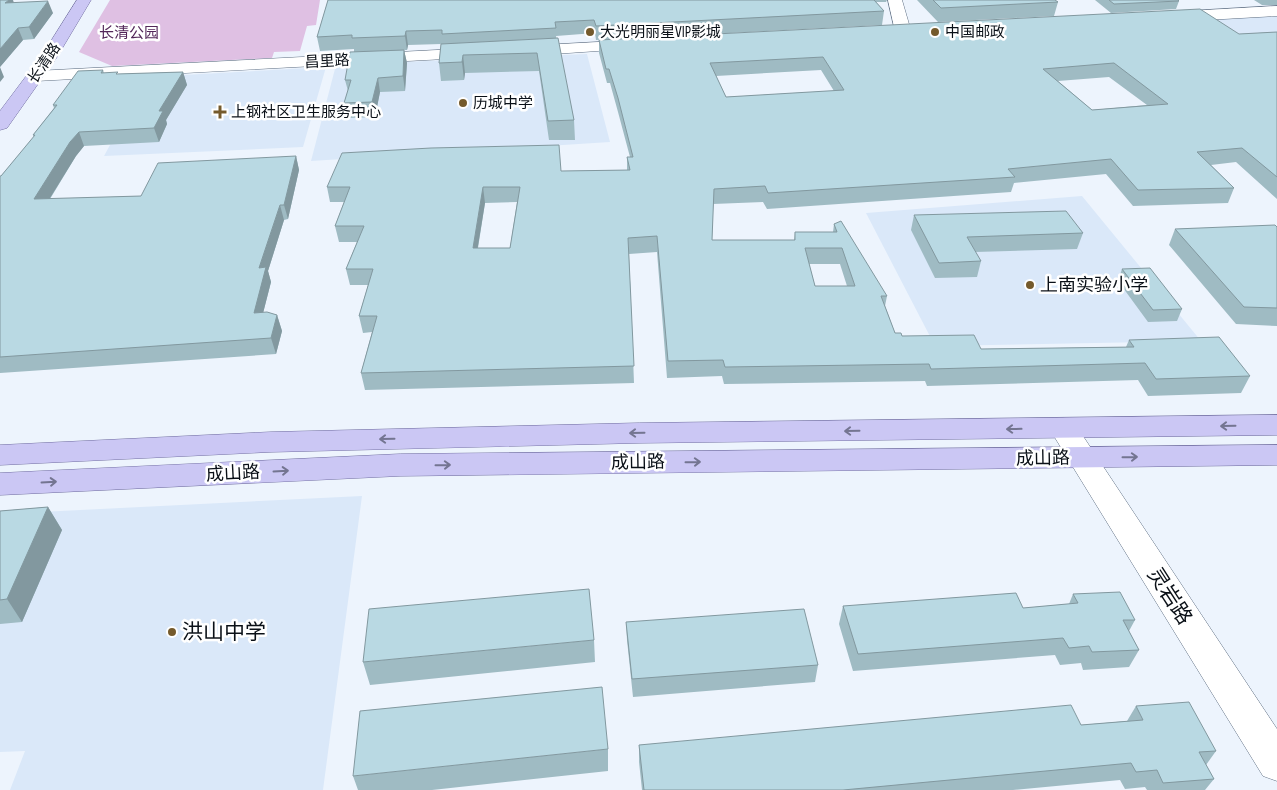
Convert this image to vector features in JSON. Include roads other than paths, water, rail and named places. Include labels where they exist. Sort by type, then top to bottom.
[{"type":"main road","name":"长清路","points":[[0,124],[36,76],[84,0]]},
{"type":"main road","name":"成山路","points":[[0,455],[281,442],[639,433],[1277,425]]},
{"type":"main road","name":"成山路","points":[[0,484],[400,465],[1277,455]]},
{"type":"street","points":[[895,0],[903,31]]},
{"type":"street","points":[[1154,18],[1277,11]]},
{"type":"street","points":[[883,32],[922,30]]},
{"type":"street","points":[[506,52],[650,44]]},
{"type":"street","name":"昌里路","points":[[36,76],[487,52]]},
{"type":"street","name":"灵岩路","points":[[1063,428],[1277,763]]},
{"type":"place","name":"大光明丽星VIP影城","points":[[590,32]]},
{"type":"place","name":"中国邮政","points":[[935,32]]},
{"type":"place","name":"历城中学","points":[[463,103]]},
{"type":"place","name":"上钢社区卫生服务中心","points":[[220,112]]},
{"type":"place","name":"上南实验小学","points":[[1030,285]]},
{"type":"place","name":"洪山中学","points":[[172,632]]},
{"type":"park label","name":"长清公园","points":[[129,33]]}]
